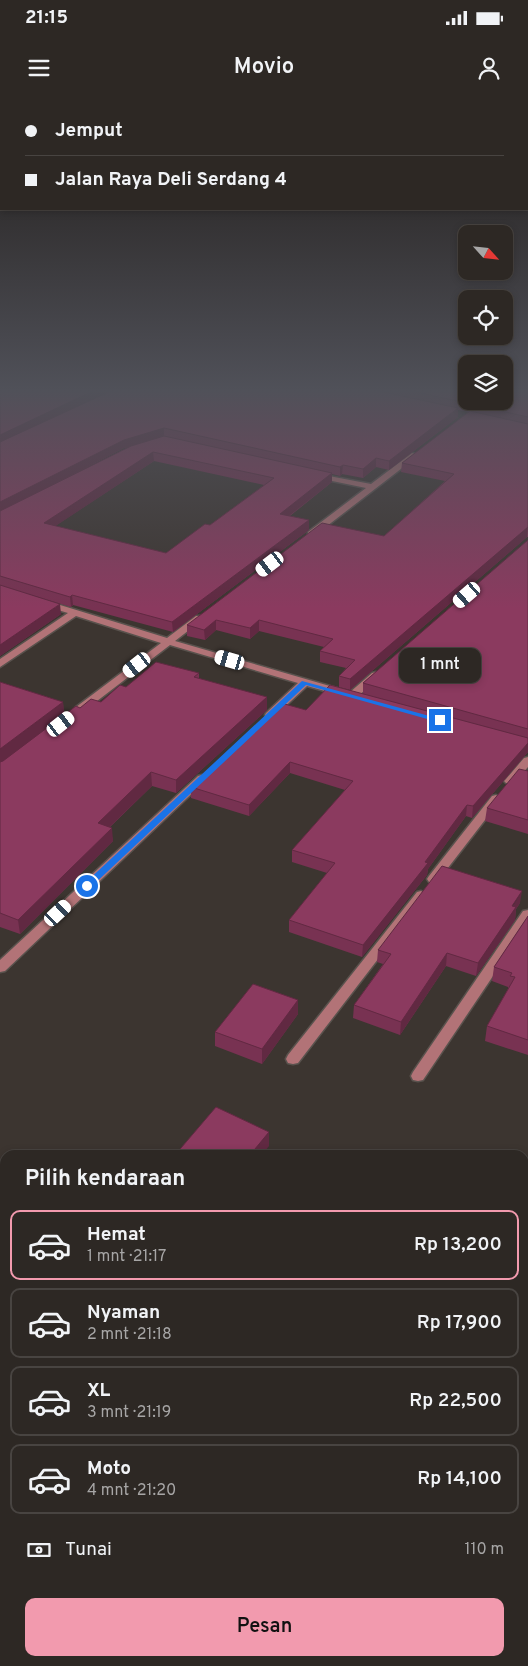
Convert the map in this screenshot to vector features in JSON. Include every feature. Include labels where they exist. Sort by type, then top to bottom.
[{"type":"street","points":[[299,543],[404,463]]},
{"type":"street","points":[[307,473],[372,487]]},
{"type":"street","points":[[31,599],[357,697],[382,669]]},
{"type":"street","points":[[0,664],[76,612]]},
{"type":"street","points":[[69,718],[206,612]]},
{"type":"street","points":[[261,723],[304,682]]},
{"type":"street","points":[[294,1059],[493,801],[528,760]]},
{"type":"street","points":[[0,968],[210,771]]},
{"type":"street","points":[[418,1076],[528,914]]},
{"type":"building","points":[[0,463],[78,463],[0,502]]},
{"type":"building","points":[[97,463],[136,463],[44,523],[166,553],[205,524],[210,525],[274,478],[205,463],[287,463],[332,473],[280,514],[309,520],[172,622],[72,595],[70,597],[0,576],[0,511]]},
{"type":"building","points":[[322,463],[370,463],[363,469],[343,465],[340,467]]},
{"type":"building","points":[[402,463],[528,463],[528,527],[350,679],[339,676],[355,660],[320,651],[333,639],[259,620],[250,628],[216,620],[204,630],[187,625],[322,523],[384,536],[454,474]]},
{"type":"building","points":[[528,540],[528,729],[363,683]]},
{"type":"building","points":[[0,585],[60,604],[0,645]]},
{"type":"building","points":[[156,662],[199,673],[194,677],[267,697],[176,780],[151,772],[98,823],[112,828],[18,920],[0,913],[0,762],[76,706],[80,708],[91,699],[101,702],[120,685],[126,687]]},
{"type":"building","points":[[0,682],[63,702],[0,749]]},
{"type":"building","points":[[330,685],[528,738],[528,743],[473,806],[467,805],[425,862],[428,863],[363,945],[289,920],[335,863],[292,850],[353,781],[290,762],[249,805],[191,787],[281,703],[306,710]]},
{"type":"building","points":[[519,769],[528,771],[528,820],[487,808]]},
{"type":"building","points":[[442,866],[522,891],[512,906],[516,907],[478,963],[447,953],[401,1022],[354,1005],[391,954],[378,950]]},
{"type":"building","points":[[528,916],[528,1040],[487,1026],[515,977],[510,976],[512,973],[494,967]]},
{"type":"building","points":[[253,984],[298,1000],[262,1049],[215,1032]]},
{"type":"building","points":[[216,1107],[269,1132],[254,1150],[179,1150]]},
{"type":"route","points":[[87,886],[304,682],[440,720]]}]
